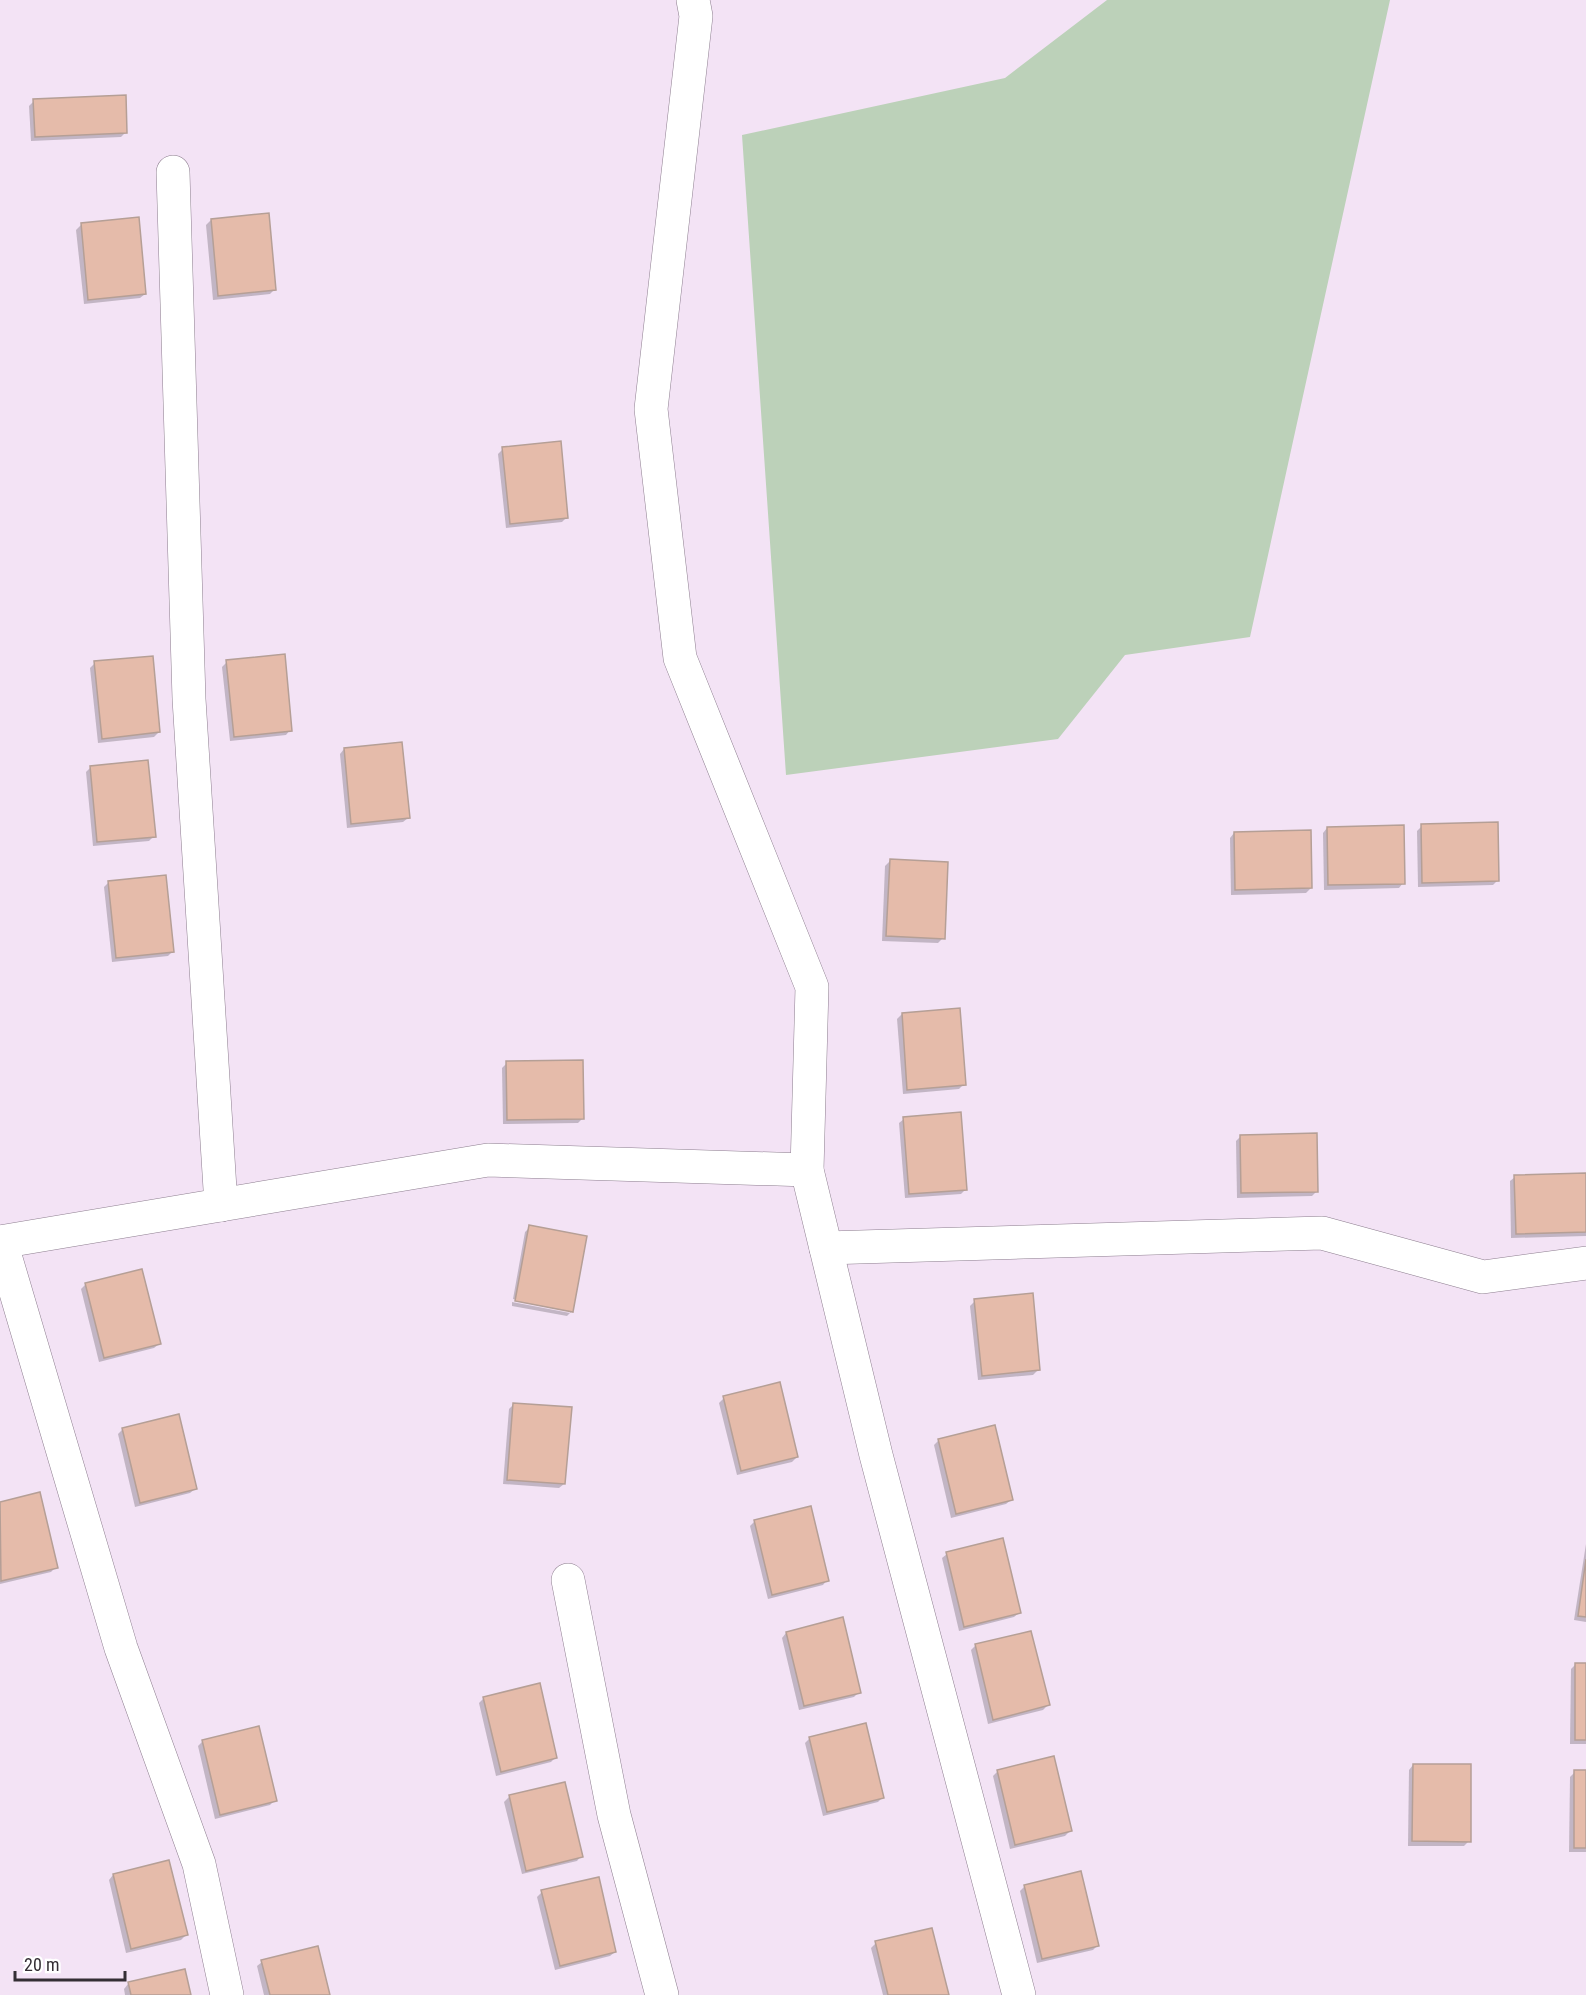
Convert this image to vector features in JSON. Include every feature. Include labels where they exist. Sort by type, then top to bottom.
[{"type":"street","points":[[693,0],[696,16],[651,409],[680,658],[812,987],[807,1170],[876,1455],[1019,1995]]},
{"type":"street","points":[[173,172],[189,699],[221,1205]]},
{"type":"street","points":[[227,1995],[199,1864],[121,1648],[0,1242],[488,1160],[807,1170]]},
{"type":"street","points":[[826,1248],[1322,1233],[1483,1277],[1586,1263]]},
{"type":"street","points":[[568,1580],[614,1815],[662,1995]]},
{"type":"green space","points":[[1107,0],[1390,0],[1250,637],[1125,655],[1058,739],[786,775],[742,135],[1005,78]]},
{"type":"building","points":[[126,95],[127,133],[35,137],[33,99]]},
{"type":"building","points":[[269,213],[276,290],[218,296],[211,219]]},
{"type":"building","points":[[139,217],[146,294],[88,300],[81,223]]},
{"type":"building","points":[[561,441],[568,518],[510,524],[502,447]]},
{"type":"building","points":[[285,654],[292,731],[234,737],[226,660]]},
{"type":"building","points":[[153,656],[160,732],[102,739],[94,661]]},
{"type":"building","points":[[402,742],[410,818],[351,824],[344,748]]},
{"type":"building","points":[[148,760],[156,837],[97,842],[90,766]]},
{"type":"building","points":[[1498,822],[1499,881],[1422,883],[1421,824]]},
{"type":"building","points":[[1404,825],[1405,884],[1328,885],[1327,827]]},
{"type":"building","points":[[1311,830],[1312,888],[1235,890],[1234,832]]},
{"type":"building","points":[[890,859],[948,862],[945,939],[886,936]]},
{"type":"building","points":[[166,875],[174,952],[116,958],[108,881]]},
{"type":"building","points":[[960,1008],[966,1085],[907,1090],[902,1013]]},
{"type":"building","points":[[583,1060],[584,1119],[507,1120],[506,1061]]},
{"type":"building","points":[[961,1112],[967,1190],[909,1194],[903,1117]]},
{"type":"building","points":[[1317,1133],[1318,1192],[1241,1193],[1240,1135]]},
{"type":"building","points":[[1586,1173],[1586,1232],[1516,1234],[1514,1175]]},
{"type":"building","points":[[529,1225],[587,1236],[573,1312],[515,1301]]},
{"type":"building","points":[[142,1269],[161,1344],[104,1358],[85,1283]]},
{"type":"building","points":[[1033,1293],[1040,1370],[982,1376],[974,1299]]},
{"type":"building","points":[[780,1382],[798,1457],[741,1471],[723,1396]]},
{"type":"building","points":[[513,1403],[572,1407],[565,1484],[507,1480]]},
{"type":"building","points":[[179,1414],[197,1489],[140,1503],[122,1428]]},
{"type":"building","points":[[995,1425],[1013,1500],[956,1514],[938,1439]]},
{"type":"building","points":[[40,1492],[58,1568],[1,1581],[0,1502]]},
{"type":"building","points":[[811,1506],[829,1581],[772,1595],[754,1520]]},
{"type":"building","points":[[1003,1538],[1021,1613],[964,1627],[946,1552]]},
{"type":"building","points":[[1586,1559],[1586,1617],[1578,1616]]},
{"type":"building","points":[[843,1617],[861,1693],[804,1706],[786,1632]]},
{"type":"building","points":[[1031,1631],[1050,1705],[993,1720],[975,1644]]},
{"type":"building","points":[[1575,1663],[1586,1663],[1586,1740],[1575,1740]]},
{"type":"building","points":[[540,1683],[557,1758],[501,1772],[483,1697]]},
{"type":"building","points":[[866,1723],[884,1798],[827,1812],[809,1737]]},
{"type":"building","points":[[259,1726],[277,1801],[220,1815],[202,1740]]},
{"type":"building","points":[[1054,1756],[1072,1831],[1015,1845],[997,1770]]},
{"type":"building","points":[[1413,1764],[1471,1764],[1471,1842],[1412,1841]]},
{"type":"building","points":[[1574,1770],[1586,1770],[1586,1848],[1574,1848]]},
{"type":"building","points":[[565,1782],[583,1857],[526,1871],[509,1795]]},
{"type":"building","points":[[169,1860],[188,1935],[131,1949],[113,1874]]},
{"type":"building","points":[[1081,1871],[1099,1946],[1042,1959],[1024,1885]]},
{"type":"building","points":[[599,1877],[616,1952],[560,1966],[541,1890]]},
{"type":"building","points":[[932,1928],[949,1995],[888,1995],[875,1941]]},
{"type":"building","points":[[318,1946],[330,1995],[270,1995],[261,1960]]},
{"type":"building","points":[[185,1969],[191,1995],[131,1995],[128,1982]]}]
